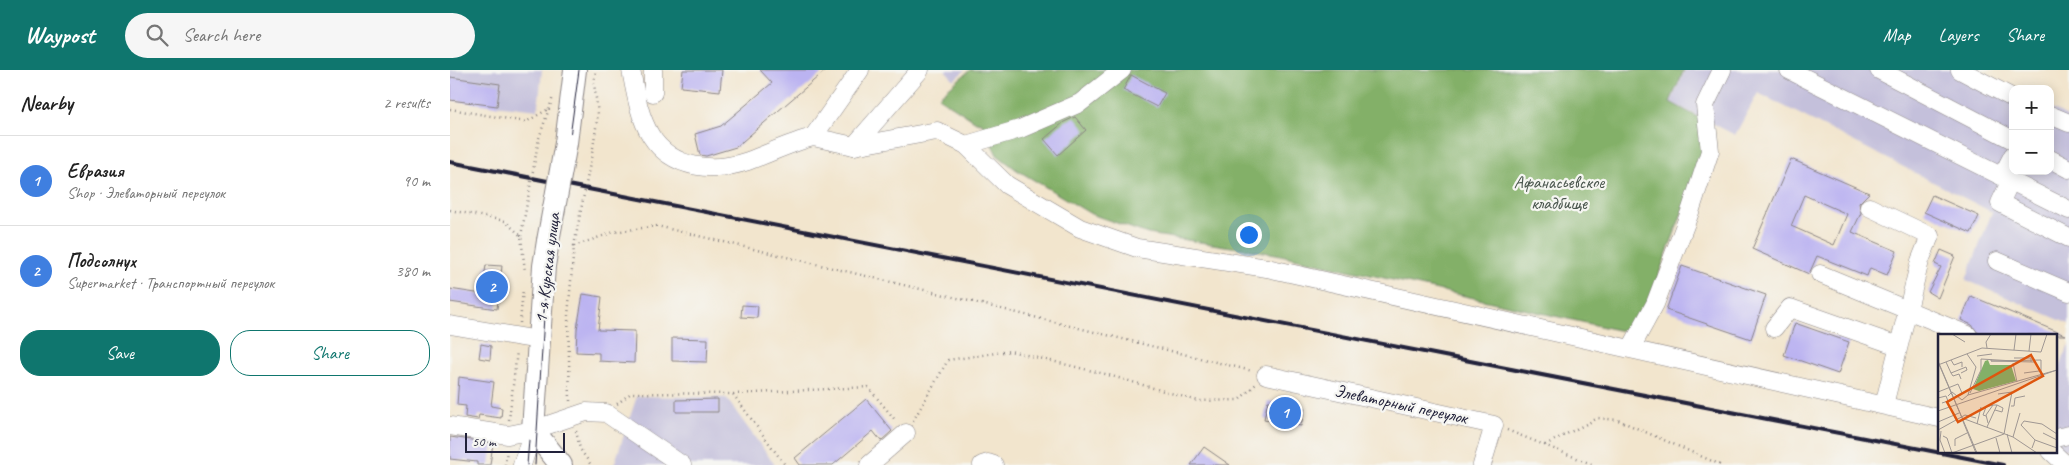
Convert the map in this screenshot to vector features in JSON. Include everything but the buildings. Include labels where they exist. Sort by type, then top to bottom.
[{"type":"main road","name":"1-я Курская улица","points":[[533,430],[548,241],[566,143],[575,70]]},
{"type":"main road","points":[[533,430],[561,465]]},
{"type":"street","points":[[631,70],[639,104],[650,134],[659,147],[680,161],[699,167],[720,166],[746,161],[792,142],[813,137],[854,146],[937,131],[966,145],[1007,185],[1080,228],[1138,248],[1267,268],[1938,418]]},
{"type":"street","points":[[653,70],[653,93]]},
{"type":"street","points":[[813,137],[860,70]]},
{"type":"street","points":[[854,146],[920,70]]},
{"type":"street","points":[[966,145],[1020,129],[1080,103],[1122,70]]},
{"type":"street","points":[[1630,348],[1655,304],[1690,212],[1710,151],[1705,106],[1722,70]]},
{"type":"street","points":[[1789,70],[2069,210]]},
{"type":"street","points":[[1880,70],[2009,138]]},
{"type":"street","points":[[1960,70],[2009,96]]},
{"type":"street","points":[[2054,117],[2069,123]]},
{"type":"street","points":[[2054,162],[2069,169]]},
{"type":"street","points":[[2009,168],[2000,203],[2069,238]]},
{"type":"street","points":[[1869,207],[1930,236],[1920,261],[1884,405]]},
{"type":"street","points":[[1997,261],[2069,292]]},
{"type":"street","points":[[1820,274],[1966,334]]},
{"type":"street","points":[[1774,328],[1790,308],[1898,346]]},
{"type":"street","points":[[450,325],[539,340]]},
{"type":"street","name":"Элеваторный переулок","points":[[1266,375],[1494,425]]},
{"type":"street","points":[[450,426],[508,434],[533,430],[586,412],[606,413],[682,465]]},
{"type":"street","points":[[1482,465],[1494,425]]},
{"type":"street","name":"1-я Курская улица","points":[[522,465],[533,430]]},
{"type":"street","points":[[869,465],[906,433]]},
{"type":"street","points":[[2056,438],[2069,435]]},
{"type":"street","points":[[2052,452],[2066,465]]},
{"type":"street","points":[[982,465],[988,463],[994,465]]},
{"type":"path","points":[[591,465],[580,449],[572,417],[568,381],[568,316],[574,246],[598,114],[594,83],[596,70]]},
{"type":"path","points":[[450,210],[505,221],[521,236],[540,138],[555,89]]},
{"type":"path","points":[[450,109],[526,122],[550,108]]},
{"type":"path","points":[[574,246],[614,232],[657,226],[927,290],[1266,375]]},
{"type":"path","points":[[606,413],[631,393],[733,394],[868,387],[906,433],[948,360],[1010,351],[1105,374],[1198,401],[1239,400],[1266,375]]},
{"type":"path","points":[[733,394],[785,465]]},
{"type":"path","points":[[1544,445],[1598,418],[1618,420],[1721,465]]},
{"type":"path","points":[[1494,425],[1594,465]]},
{"type":"shaded area","points":[[450,70],[542,70],[538,110],[450,100]]},
{"type":"shaded area","points":[[945,70],[965,70],[954,80]]},
{"type":"shaded area","points":[[1685,70],[1978,70],[2009,87],[2009,175],[2054,175],[2054,110],[2069,118],[2069,324],[1966,280],[1992,212],[1758,93],[1735,135],[1671,102]]},
{"type":"shaded area","points":[[2069,344],[2069,450],[2056,448],[2056,376]]},
{"type":"shaded area","points":[[637,396],[726,398],[775,465],[614,465]]},
{"type":"green space","name":"Афанасьевское кладбище","points":[[970,70],[1684,70],[1670,102],[1703,120],[1705,152],[1647,306],[1622,331],[1276,254],[1148,234],[1091,214],[1017,170],[997,155],[982,123],[976,122],[938,97]]},
{"type":"tram line","points":[[535,465],[547,266],[569,144],[579,70]]},
{"type":"tram line","points":[[527,465],[529,440]]},
{"type":"railway","points":[[450,162],[2003,465]]},
{"type":"place","name":"Подсолнух","points":[[492,287]]},
{"type":"place","name":"Евразия","points":[[1285,413]]}]
